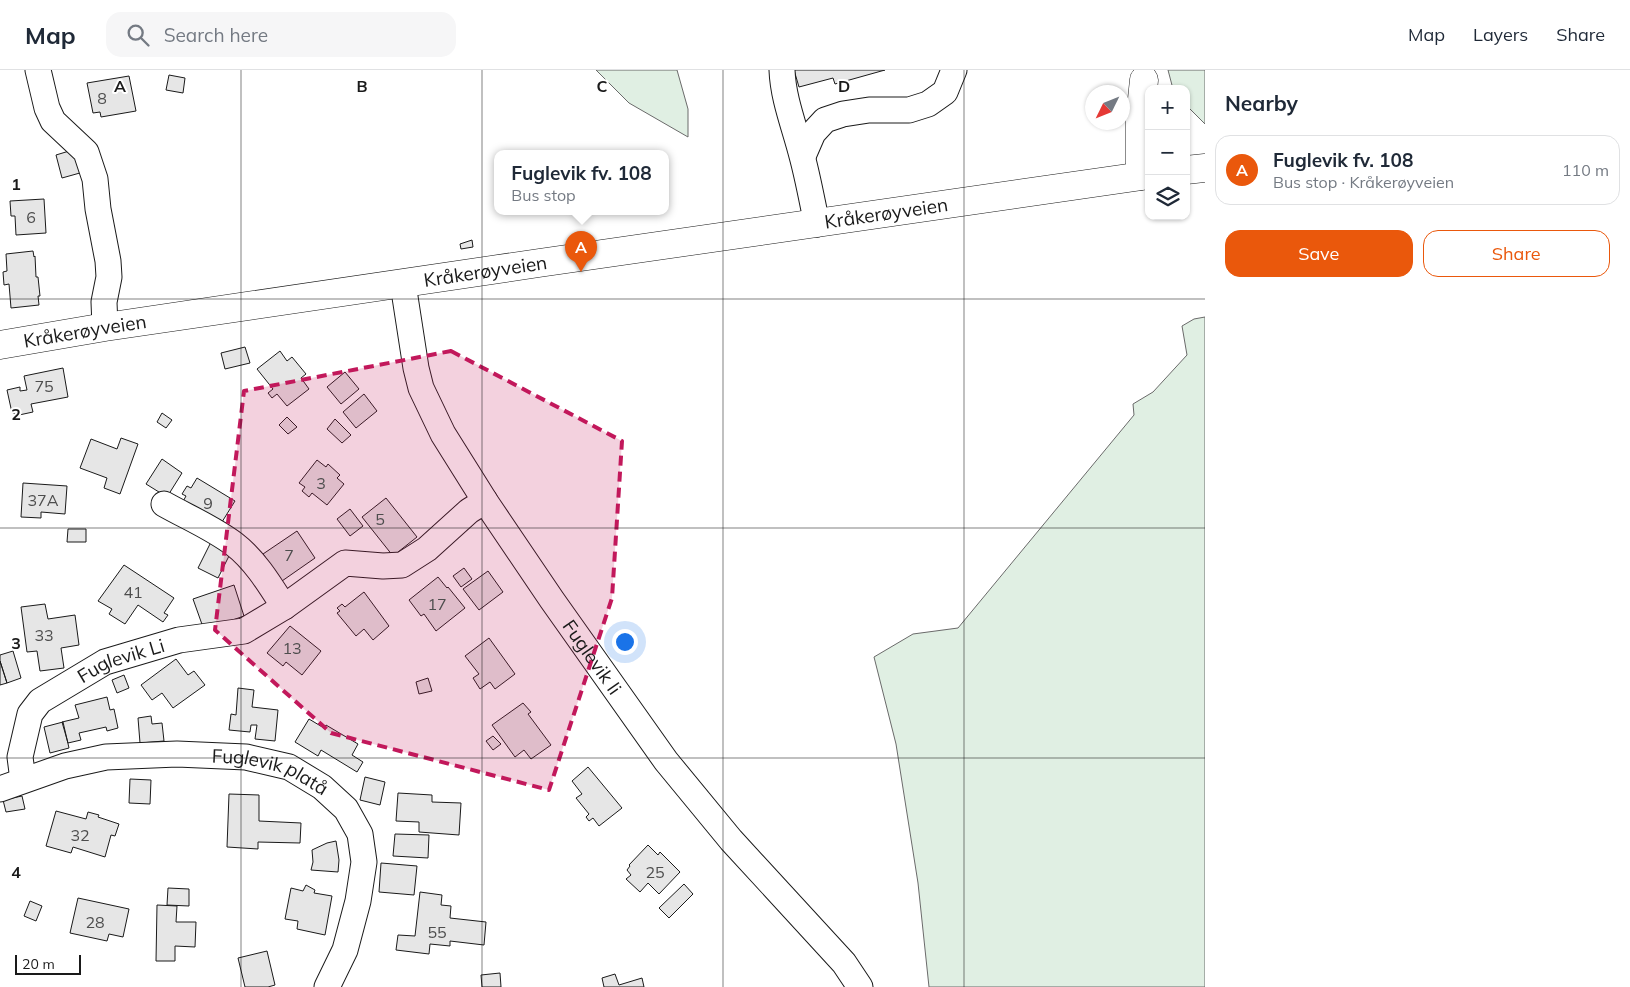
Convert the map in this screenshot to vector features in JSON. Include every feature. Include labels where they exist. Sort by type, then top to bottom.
[{"type":"main road","points":[[1145,80],[1140,118],[1145,176]]},
{"type":"main road","points":[[1190,170],[1205,168]]},
{"type":"main road","name":"Kråkerøyveien","points":[[0,345],[403,284],[1145,176]]},
{"type":"street","points":[[38,70],[47,108],[53,121],[86,152],[95,179],[98,209],[108,261],[109,277],[104,302],[105,328]]},
{"type":"street","points":[[782,70],[782,80],[790,115],[803,156],[817,224]]},
{"type":"street","points":[[803,156],[813,134],[825,120],[843,114],[869,110],[909,110],[928,104],[945,92],[954,70]]},
{"type":"street","name":"Fuglevik li","points":[[403,284],[416,368],[421,388],[443,434],[486,501],[552,600],[666,762],[731,840],[844,963],[860,987]]},
{"type":"street","name":"Fuglevik Li","points":[[23,780],[20,757],[30,714],[40,700],[105,662],[179,640],[244,631],[284,607],[345,563],[383,566],[402,565],[427,549],[469,510],[486,501]]},
{"type":"street","points":[[164,504],[229,540],[243,552],[270,585],[284,607]]},
{"type":"street","name":"Fuglevik platå","points":[[0,789],[65,766],[106,757],[177,754],[254,759],[288,767],[322,787],[346,808],[360,834],[364,862],[358,901],[345,950],[327,987]]},
{"type":"highlighted area","points":[[451,351],[622,441],[612,598],[549,790],[331,733],[215,630],[244,391]]},
{"type":"green space","points":[[596,70],[677,70],[688,109],[688,137],[629,103]]},
{"type":"green space","points":[[1168,70],[1205,70],[1205,124],[1190,109],[1190,85],[1172,85]]},
{"type":"green space","points":[[1205,317],[1205,987],[929,987],[918,883],[896,744],[874,657],[913,634],[958,628],[1134,415],[1133,404],[1153,392],[1187,355],[1182,326],[1194,319]]},
{"type":"building","points":[[794,70],[885,70],[835,84],[833,78],[799,87]]},
{"type":"building","points":[[169,75],[185,78],[183,93],[166,90]]},
{"type":"building","points":[[129,76],[136,111],[101,117],[100,112],[93,113],[87,83]]},
{"type":"building","points":[[79,148],[87,171],[62,178],[56,155]]},
{"type":"building","points":[[44,199],[46,233],[16,235],[15,216],[11,216],[10,201]]},
{"type":"building","points":[[472,240],[473,247],[461,249],[460,244]]},
{"type":"building","points":[[33,251],[36,277],[38,277],[39,305],[11,308],[9,284],[4,285],[3,272],[7,271],[6,254]]},
{"type":"building","points":[[245,347],[250,363],[225,369],[221,353]]},
{"type":"building","points":[[280,351],[287,361],[292,357],[306,374],[301,378],[309,389],[287,406],[277,394],[272,398],[268,393],[273,389],[257,369]]},
{"type":"building","points":[[63,368],[68,397],[31,404],[33,412],[19,415],[12,413],[7,390],[20,387],[20,391],[27,390],[24,376]]},
{"type":"building","points":[[345,372],[359,389],[341,404],[327,387]]},
{"type":"building","points":[[364,394],[377,411],[356,428],[343,412]]},
{"type":"building","points":[[162,413],[172,420],[166,428],[157,422]]},
{"type":"building","points":[[287,417],[297,427],[288,434],[279,425]]},
{"type":"building","points":[[335,419],[351,435],[342,443],[327,429]]},
{"type":"building","points":[[121,438],[138,444],[120,494],[104,488],[107,478],[80,468],[91,439],[117,449]]},
{"type":"building","points":[[162,459],[182,473],[167,497],[146,484]]},
{"type":"building","points":[[317,460],[326,467],[328,464],[340,475],[337,478],[344,484],[327,505],[312,493],[309,497],[302,491],[305,487],[299,483]]},
{"type":"building","points":[[197,478],[235,501],[217,530],[180,507],[186,496],[182,494],[187,486],[191,488]]},
{"type":"building","points":[[23,483],[67,486],[65,514],[41,512],[41,518],[21,517]]},
{"type":"building","points":[[386,498],[417,537],[393,556],[362,517]]},
{"type":"building","points":[[350,509],[363,526],[350,536],[337,519]]},
{"type":"building","points":[[68,529],[86,529],[86,542],[67,542]]},
{"type":"building","points":[[297,531],[315,558],[282,581],[263,554]]},
{"type":"building","points":[[211,542],[231,552],[218,578],[198,568]]},
{"type":"building","points":[[124,565],[174,598],[164,613],[168,615],[163,622],[138,605],[125,624],[109,614],[112,609],[98,601]]},
{"type":"building","points":[[464,568],[472,579],[461,587],[453,576]]},
{"type":"building","points":[[488,571],[503,592],[479,610],[463,589]]},
{"type":"building","points":[[438,577],[465,608],[436,631],[424,614],[421,616],[409,600]]},
{"type":"building","points":[[234,585],[244,616],[204,630],[193,599]]},
{"type":"building","points":[[364,592],[389,626],[373,640],[364,629],[356,636],[337,613],[340,611],[337,608],[342,604],[345,607]]},
{"type":"building","points":[[45,604],[48,619],[75,615],[79,645],[61,648],[64,668],[40,671],[37,651],[27,652],[21,607]]},
{"type":"building","points":[[290,626],[321,651],[302,675],[286,662],[283,666],[267,653]]},
{"type":"building","points":[[489,638],[515,674],[495,689],[490,682],[480,689],[473,678],[479,674],[465,656]]},
{"type":"building","points":[[13,651],[21,678],[7,683],[0,655]]},
{"type":"building","points":[[176,659],[188,675],[194,671],[205,685],[173,708],[162,693],[152,700],[141,685]]},
{"type":"building","points":[[0,661],[7,683],[0,685]]},
{"type":"building","points":[[124,675],[129,688],[117,693],[112,680]]},
{"type":"building","points":[[428,678],[432,691],[419,694],[416,682]]},
{"type":"building","points":[[238,688],[254,690],[252,707],[278,710],[275,741],[255,739],[257,725],[251,725],[250,732],[229,730],[231,714],[236,715]]},
{"type":"building","points":[[107,697],[110,710],[114,709],[118,728],[107,731],[106,727],[79,733],[81,740],[68,743],[62,722],[79,718],[75,705]]},
{"type":"building","points":[[523,703],[531,712],[528,714],[551,745],[531,759],[524,750],[515,757],[492,725]]},
{"type":"building","points":[[151,716],[152,724],[162,723],[164,741],[140,743],[138,718]]},
{"type":"building","points":[[309,719],[324,728],[326,725],[358,744],[352,755],[363,762],[357,772],[321,750],[318,756],[295,742]]},
{"type":"building","points":[[63,722],[69,748],[50,753],[44,727]]},
{"type":"building","points":[[493,736],[501,744],[493,750],[486,741]]},
{"type":"building","points":[[588,767],[622,808],[599,826],[593,818],[589,821],[586,817],[589,814],[576,798],[582,794],[572,781]]},
{"type":"building","points":[[365,777],[385,782],[380,805],[360,800]]},
{"type":"building","points":[[130,779],[151,780],[150,804],[129,803]]},
{"type":"building","points":[[398,793],[432,795],[432,802],[461,803],[459,835],[419,832],[419,822],[396,821]]},
{"type":"building","points":[[229,794],[259,795],[259,821],[301,823],[300,843],[258,842],[258,849],[227,847]]},
{"type":"building","points":[[22,796],[25,809],[6,812],[3,800]]},
{"type":"building","points":[[56,811],[86,819],[88,812],[119,824],[115,836],[111,835],[105,857],[73,847],[71,853],[46,846]]},
{"type":"building","points":[[395,834],[429,835],[428,858],[393,856]]},
{"type":"building","points":[[336,841],[339,860],[338,872],[311,870],[313,862],[312,850]]},
{"type":"building","points":[[648,845],[658,855],[660,852],[680,872],[659,894],[648,883],[640,892],[626,879],[631,875],[627,870],[629,865]]},
{"type":"building","points":[[381,863],[417,866],[414,895],[379,892]]},
{"type":"building","points":[[684,884],[693,894],[669,918],[659,908]]},
{"type":"building","points":[[306,885],[315,890],[314,893],[332,896],[325,935],[297,929],[298,921],[285,919],[291,888],[303,891]]},
{"type":"building","points":[[168,888],[189,889],[189,906],[167,905]]},
{"type":"building","points":[[420,892],[442,895],[441,905],[451,906],[450,918],[486,922],[484,945],[450,941],[450,946],[430,944],[429,954],[396,950],[398,935],[415,936]]},
{"type":"building","points":[[78,898],[129,909],[123,937],[109,934],[107,941],[70,933]]},
{"type":"building","points":[[30,901],[42,906],[36,921],[24,916]]},
{"type":"building","points":[[157,905],[177,906],[176,922],[196,922],[195,947],[175,946],[175,961],[156,961]]},
{"type":"building","points":[[267,951],[275,985],[268,987],[245,987],[238,958]]},
{"type":"building","points":[[500,973],[501,987],[482,987],[481,975]]},
{"type":"building","points":[[615,974],[619,985],[642,978],[644,987],[604,987],[602,978]]},
{"type":"place","name":"Fuglevik fv. 108","points":[[581,272]]}]
